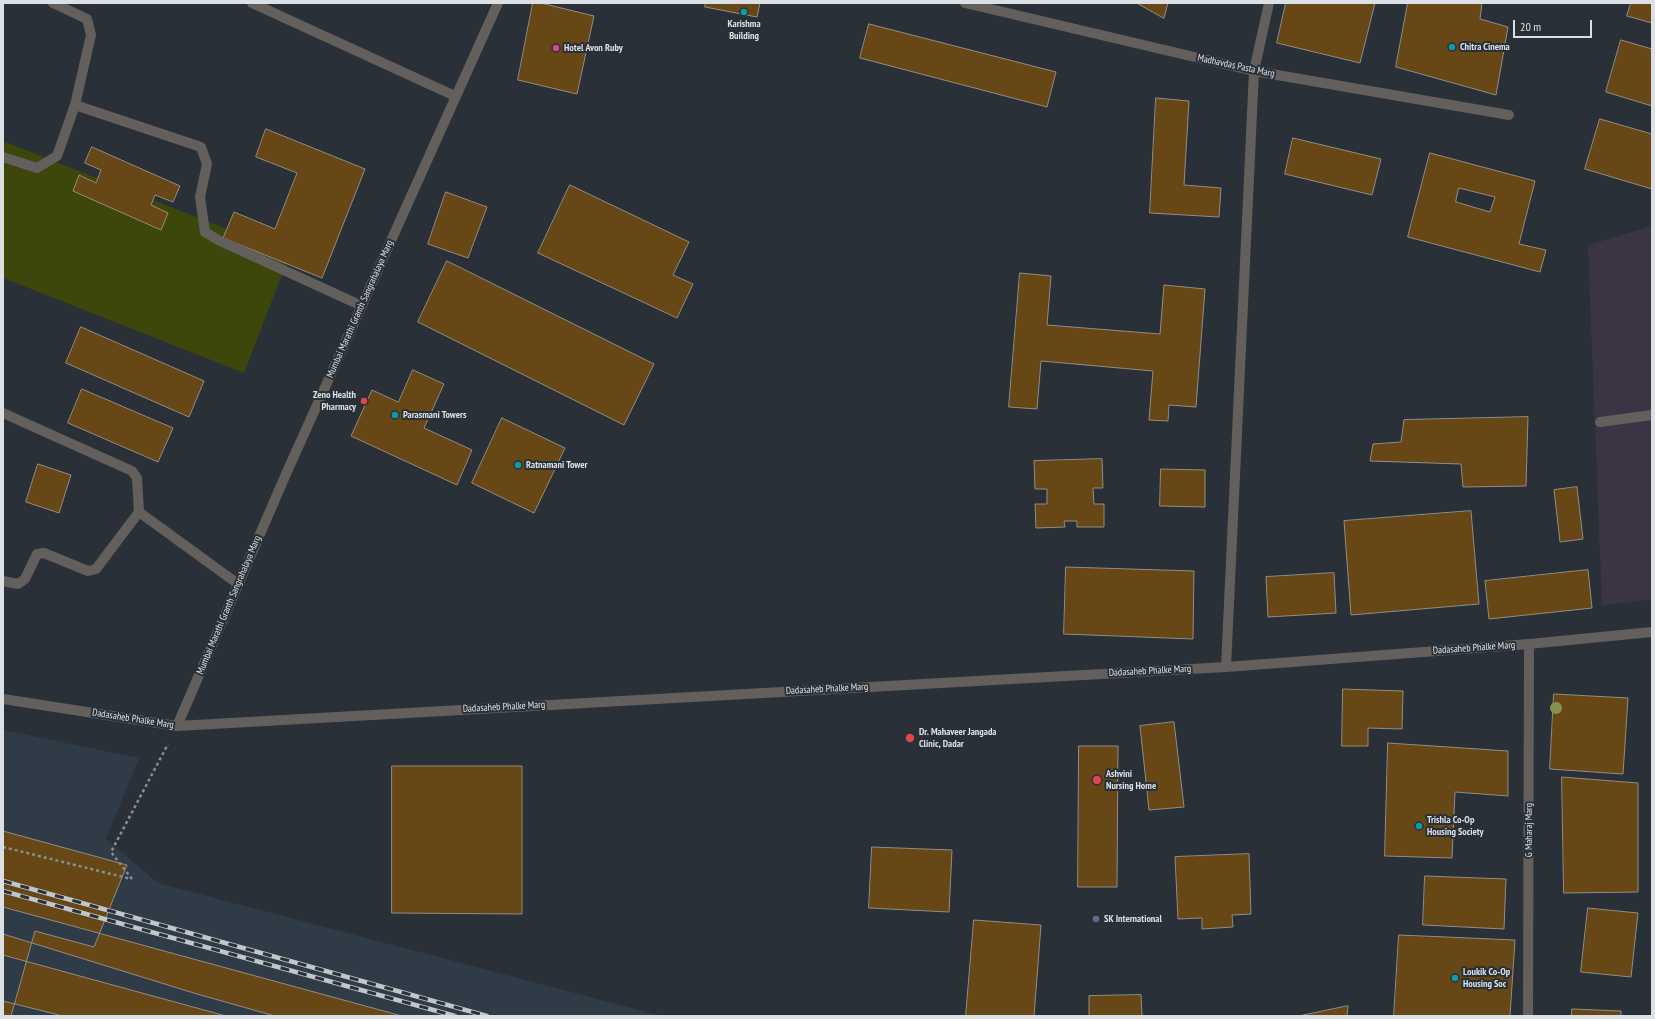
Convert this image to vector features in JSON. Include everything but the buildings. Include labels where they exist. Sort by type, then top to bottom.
[{"type":"street","points":[[3,157],[37,168],[56,156],[74,105],[92,35],[87,19],[54,3]]},
{"type":"street","points":[[252,3],[455,96]]},
{"type":"street","name":"Mumbai Marathi Granth Sangrahalaya Marg","points":[[177,726],[289,467],[498,3]]},
{"type":"street","name":"Madhavdas Pasta Marg","points":[[965,3],[1254,71],[1509,115]]},
{"type":"street","points":[[1226,666],[1254,71],[1269,3]]},
{"type":"street","points":[[74,105],[201,147],[207,164],[200,197],[206,232],[218,240],[362,306]]},
{"type":"street","points":[[3,413],[132,470],[137,478],[139,512],[96,569],[88,571],[44,553],[37,554],[25,579],[18,584],[3,582]]},
{"type":"street","points":[[1600,422],[1652,415]]},
{"type":"street","points":[[139,512],[238,584]]},
{"type":"street","name":"Dadasaheb Phalke Marg","points":[[3,699],[177,726],[1226,666],[1529,644],[1652,632]]},
{"type":"street","name":"G Maharaj Marg","points":[[1528,1016],[1529,644]]},
{"type":"path","points":[[3,846],[132,879],[111,852],[177,726]]},
{"type":"shaded area","points":[[1652,226],[1652,599],[1602,606],[1588,245]]},
{"type":"shaded area","points":[[3,730],[139,758],[106,839],[158,883],[662,1016],[3,1016]]},
{"type":"green space","points":[[3,141],[290,254],[244,373],[3,278]]},
{"type":"railway","points":[[3,881],[487,1016]]},
{"type":"railway","points":[[3,891],[455,1016]]},
{"type":"place","name":"Karishma Building","points":[[744,12]]},
{"type":"place","name":"Chitra Cinema","points":[[1452,47]]},
{"type":"place","name":"Hotel Avon Ruby","points":[[556,48]]},
{"type":"place","name":"Zeno Health Pharmacy","points":[[364,401]]},
{"type":"place","name":"Parasmani Towers","points":[[395,415]]},
{"type":"place","name":"Ratnamani Tower","points":[[518,465]]},
{"type":"place","name":"Dr. Mahaveer Jangada Clinic, Dadar","points":[[910,738]]},
{"type":"place","name":"Ashvini Nursing Home","points":[[1097,780]]},
{"type":"place","name":"Trishla Co-Op Housing Society","points":[[1419,826]]},
{"type":"place","name":"SK International","points":[[1096,919]]},
{"type":"place","name":"Loukik Co-Op Housing Soc","points":[[1455,978]]}]
